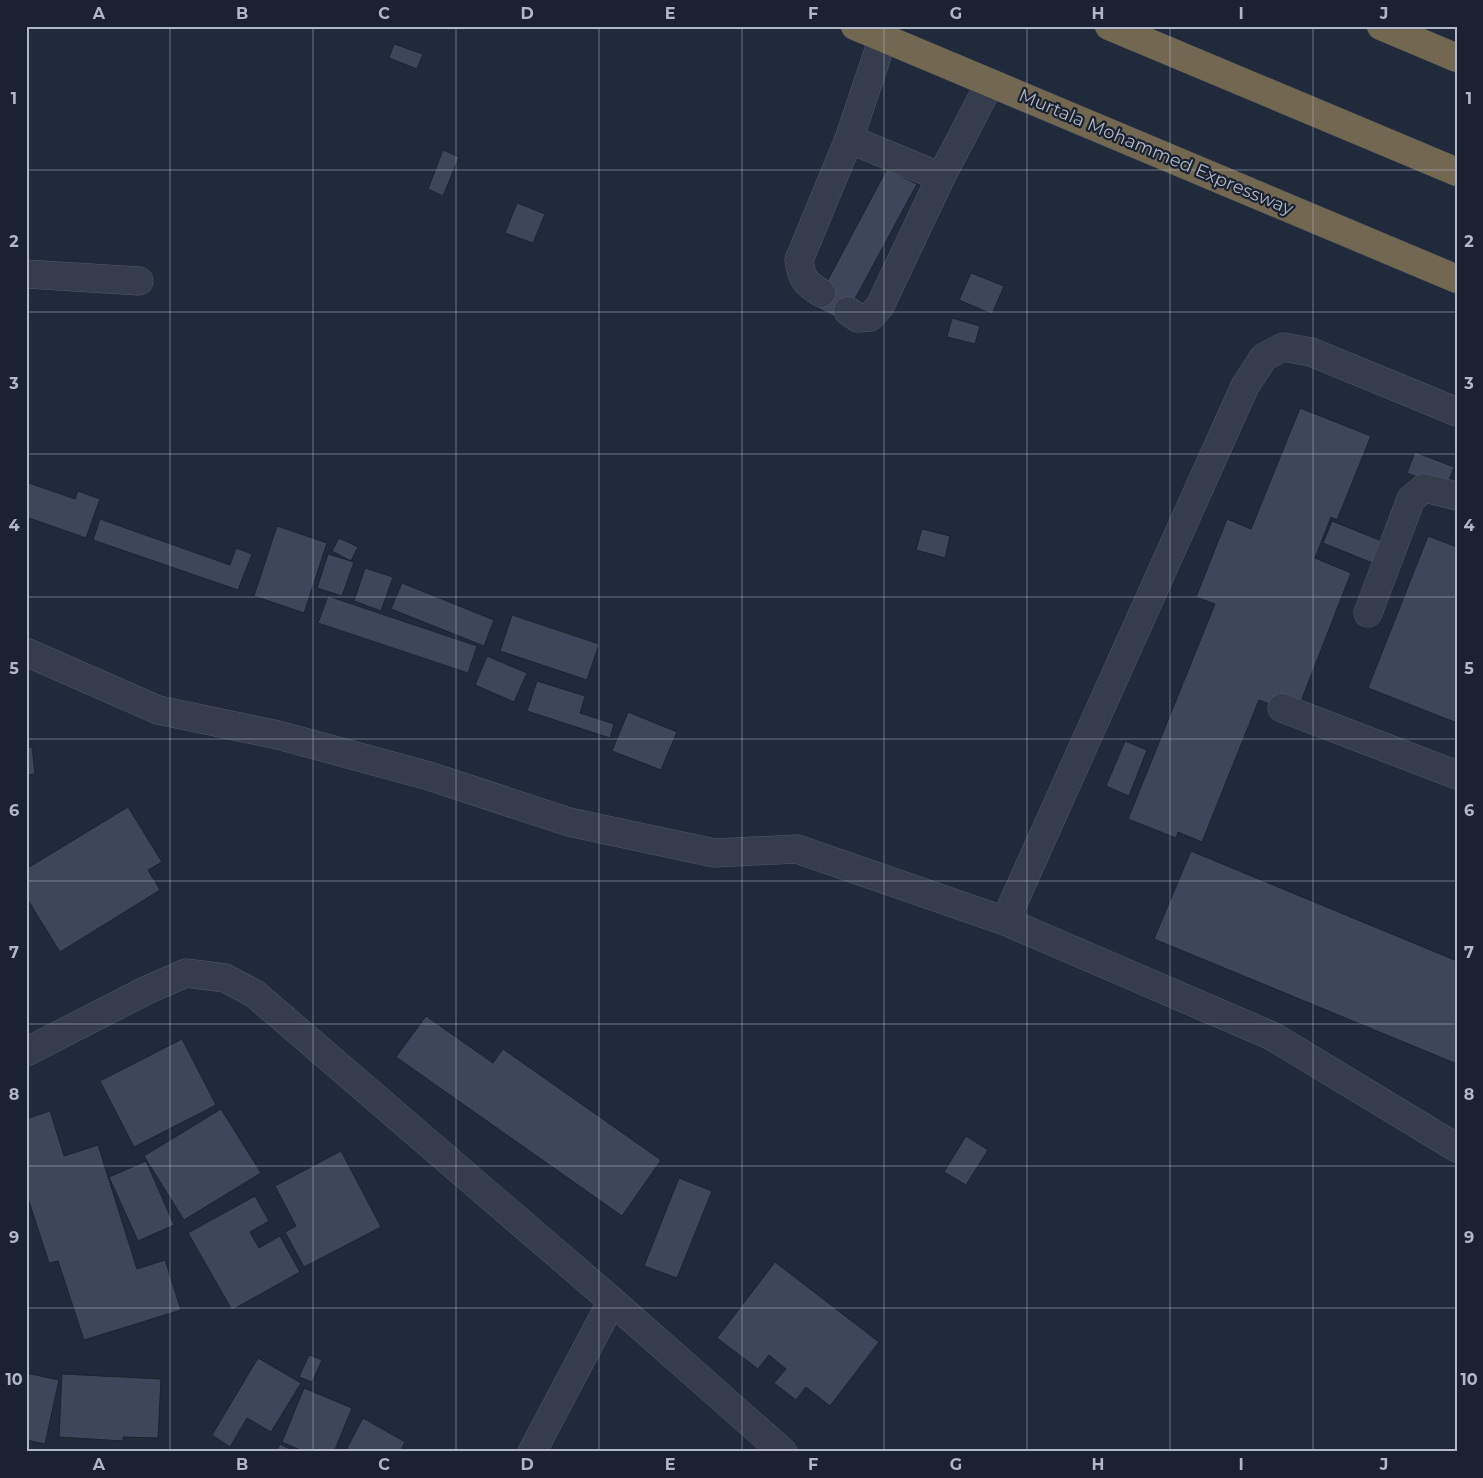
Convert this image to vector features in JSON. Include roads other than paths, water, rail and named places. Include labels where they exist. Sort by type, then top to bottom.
[{"type":"highway","name":"Murtala Mohammed Expressway","points":[[855,26],[1457,279]]},
{"type":"highway","points":[[1109,26],[1457,172]]},
{"type":"highway","points":[[1381,26],[1457,58]]},
{"type":"street","points":[[821,293],[802,276],[799,260],[849,139],[883,38]]},
{"type":"street","points":[[848,311],[858,318],[870,317],[880,306],[941,177],[990,82]]},
{"type":"street","points":[[849,139],[941,177]]},
{"type":"street","points":[[26,274],[139,281]]},
{"type":"street","points":[[1005,921],[1229,426],[1245,386],[1264,357],[1283,347],[1311,352],[1457,412]]},
{"type":"street","points":[[1368,613],[1411,499],[1424,488],[1457,496]]},
{"type":"street","points":[[26,652],[158,710],[278,735],[410,770],[569,822],[714,853],[796,849],[1005,921],[1272,1036],[1457,1148]]},
{"type":"street","points":[[1282,708],[1457,775]]},
{"type":"street","points":[[26,1052],[147,990],[186,973],[225,978],[254,994],[612,1301],[783,1452]]},
{"type":"street","points":[[532,1452],[612,1301]]}]
